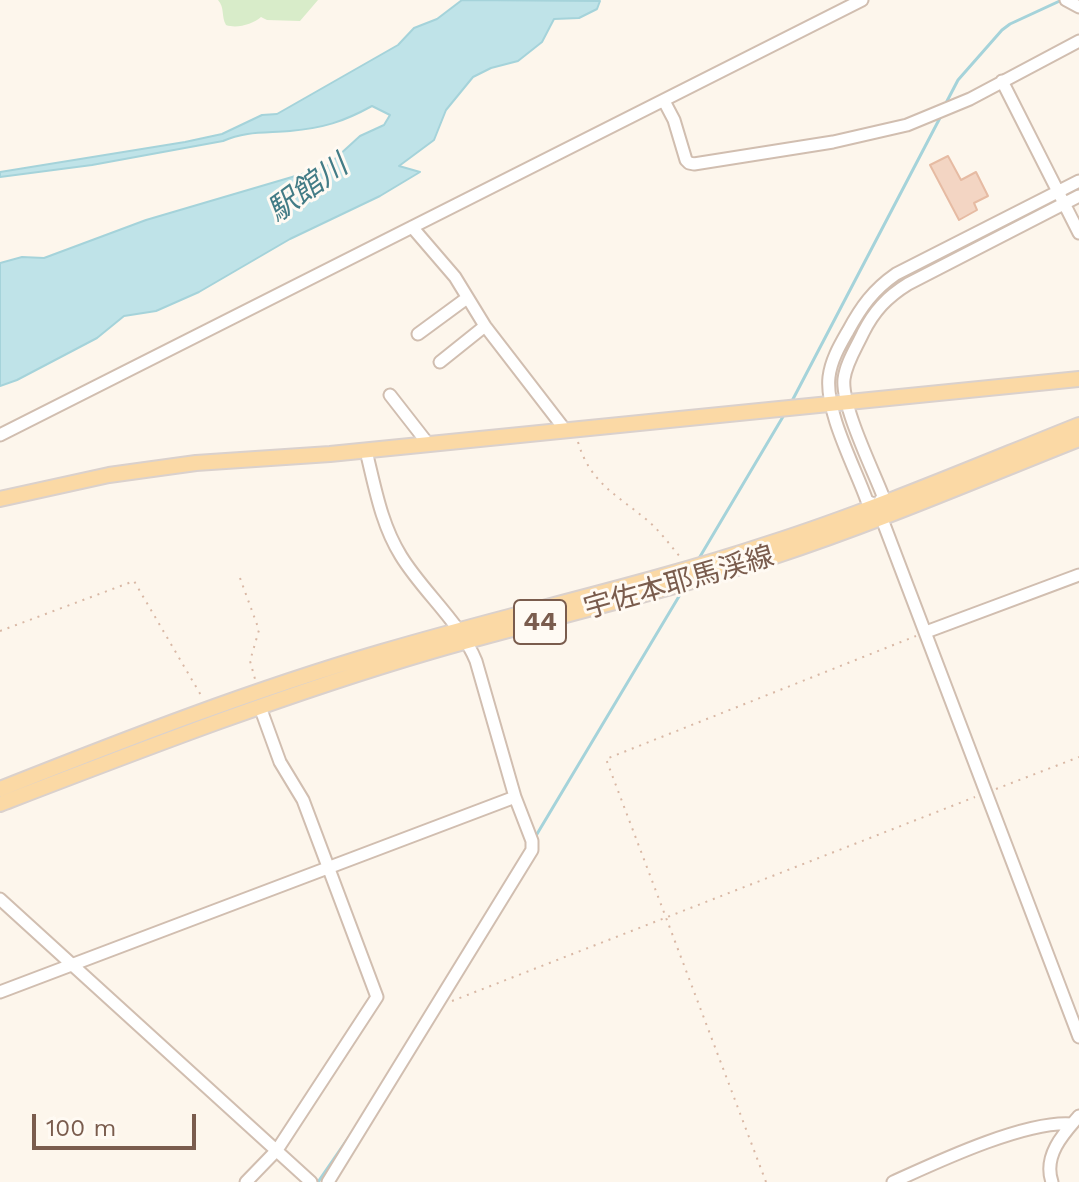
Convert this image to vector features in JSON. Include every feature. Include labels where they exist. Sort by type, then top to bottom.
[{"type":"main road","points":[[0,499],[138,470],[196,463],[366,451],[1079,379]]},
{"type":"main road","name":"宇佐本耶馬渓線","points":[[461,637],[880,512],[1079,425]]},
{"type":"main road","name":"宇佐本耶馬渓線","points":[[0,804],[380,653],[461,637],[736,569],[1079,439]]},
{"type":"main road","name":"宇佐本耶馬渓線","points":[[0,789],[206,710],[260,699]]},
{"type":"street","points":[[0,435],[862,0]]},
{"type":"street","points":[[1066,0],[1079,7]]},
{"type":"street","points":[[664,101],[674,120],[686,160],[694,164],[833,142],[907,125],[970,99],[1079,41]]},
{"type":"street","points":[[1002,81],[1079,233]]},
{"type":"street","points":[[1079,181],[896,274],[871,294],[834,359],[828,385],[867,501],[880,512],[1079,1037]]},
{"type":"street","points":[[880,512],[883,496],[847,402],[844,383],[850,359],[874,314],[889,297],[908,284],[1079,196]]},
{"type":"street","points":[[412,227],[455,277],[485,326],[570,431]]},
{"type":"street","points":[[418,334],[467,298]]},
{"type":"street","points":[[440,362],[485,326]]},
{"type":"street","points":[[390,395],[429,445]]},
{"type":"street","points":[[328,1182],[532,850],[532,841],[515,797],[476,661],[394,544],[382,514],[366,451]]},
{"type":"street","points":[[926,632],[1079,575]]},
{"type":"street","points":[[246,1182],[277,1150],[377,997],[301,795],[277,755],[260,699]]},
{"type":"street","points":[[0,992],[515,797]]},
{"type":"street","points":[[0,899],[311,1182]]},
{"type":"street","points":[[893,1182],[933,1164],[1045,1124],[1076,1120]]},
{"type":"street","points":[[1052,1182],[1049,1167],[1055,1147],[1076,1120]]},
{"type":"path","points":[[570,431],[588,466],[608,492],[656,528],[693,567]]},
{"type":"path","points":[[240,578],[259,630],[250,661],[260,699]]},
{"type":"path","points":[[0,631],[134,581],[194,679],[206,710]]},
{"type":"path","points":[[766,1182],[606,759],[926,632]]},
{"type":"path","points":[[436,1007],[1079,757]]},
{"type":"green space","points":[[218,0],[318,0],[300,21],[261,17],[249,24],[235,26],[226,25]]},
{"type":"water","name":"駅館川","points":[[462,0],[600,1],[597,9],[579,18],[554,19],[542,42],[518,61],[491,68],[473,77],[446,110],[434,140],[399,166],[420,172],[380,196],[290,239],[199,292],[156,311],[124,316],[97,338],[0,386],[0,263],[22,257],[44,258],[146,220],[326,167],[360,136],[384,125],[390,115],[372,106],[342,120],[313,128],[247,134],[92,165],[0,177],[0,172],[185,142],[222,134],[262,115],[277,114],[398,45],[414,28],[437,19]]},
{"type":"building","points":[[948,156],[961,180],[976,172],[988,196],[974,203],[977,210],[959,220],[930,165]]},
{"type":"waterway","points":[[946,103],[958,80],[1002,30],[1062,0]]},
{"type":"waterway","points":[[792,401],[942,114]]},
{"type":"waterway","points":[[698,560],[784,415]]},
{"type":"waterway","points":[[534,839],[684,588]]},
{"type":"waterway","points":[[318,1182],[353,1131]]}]
